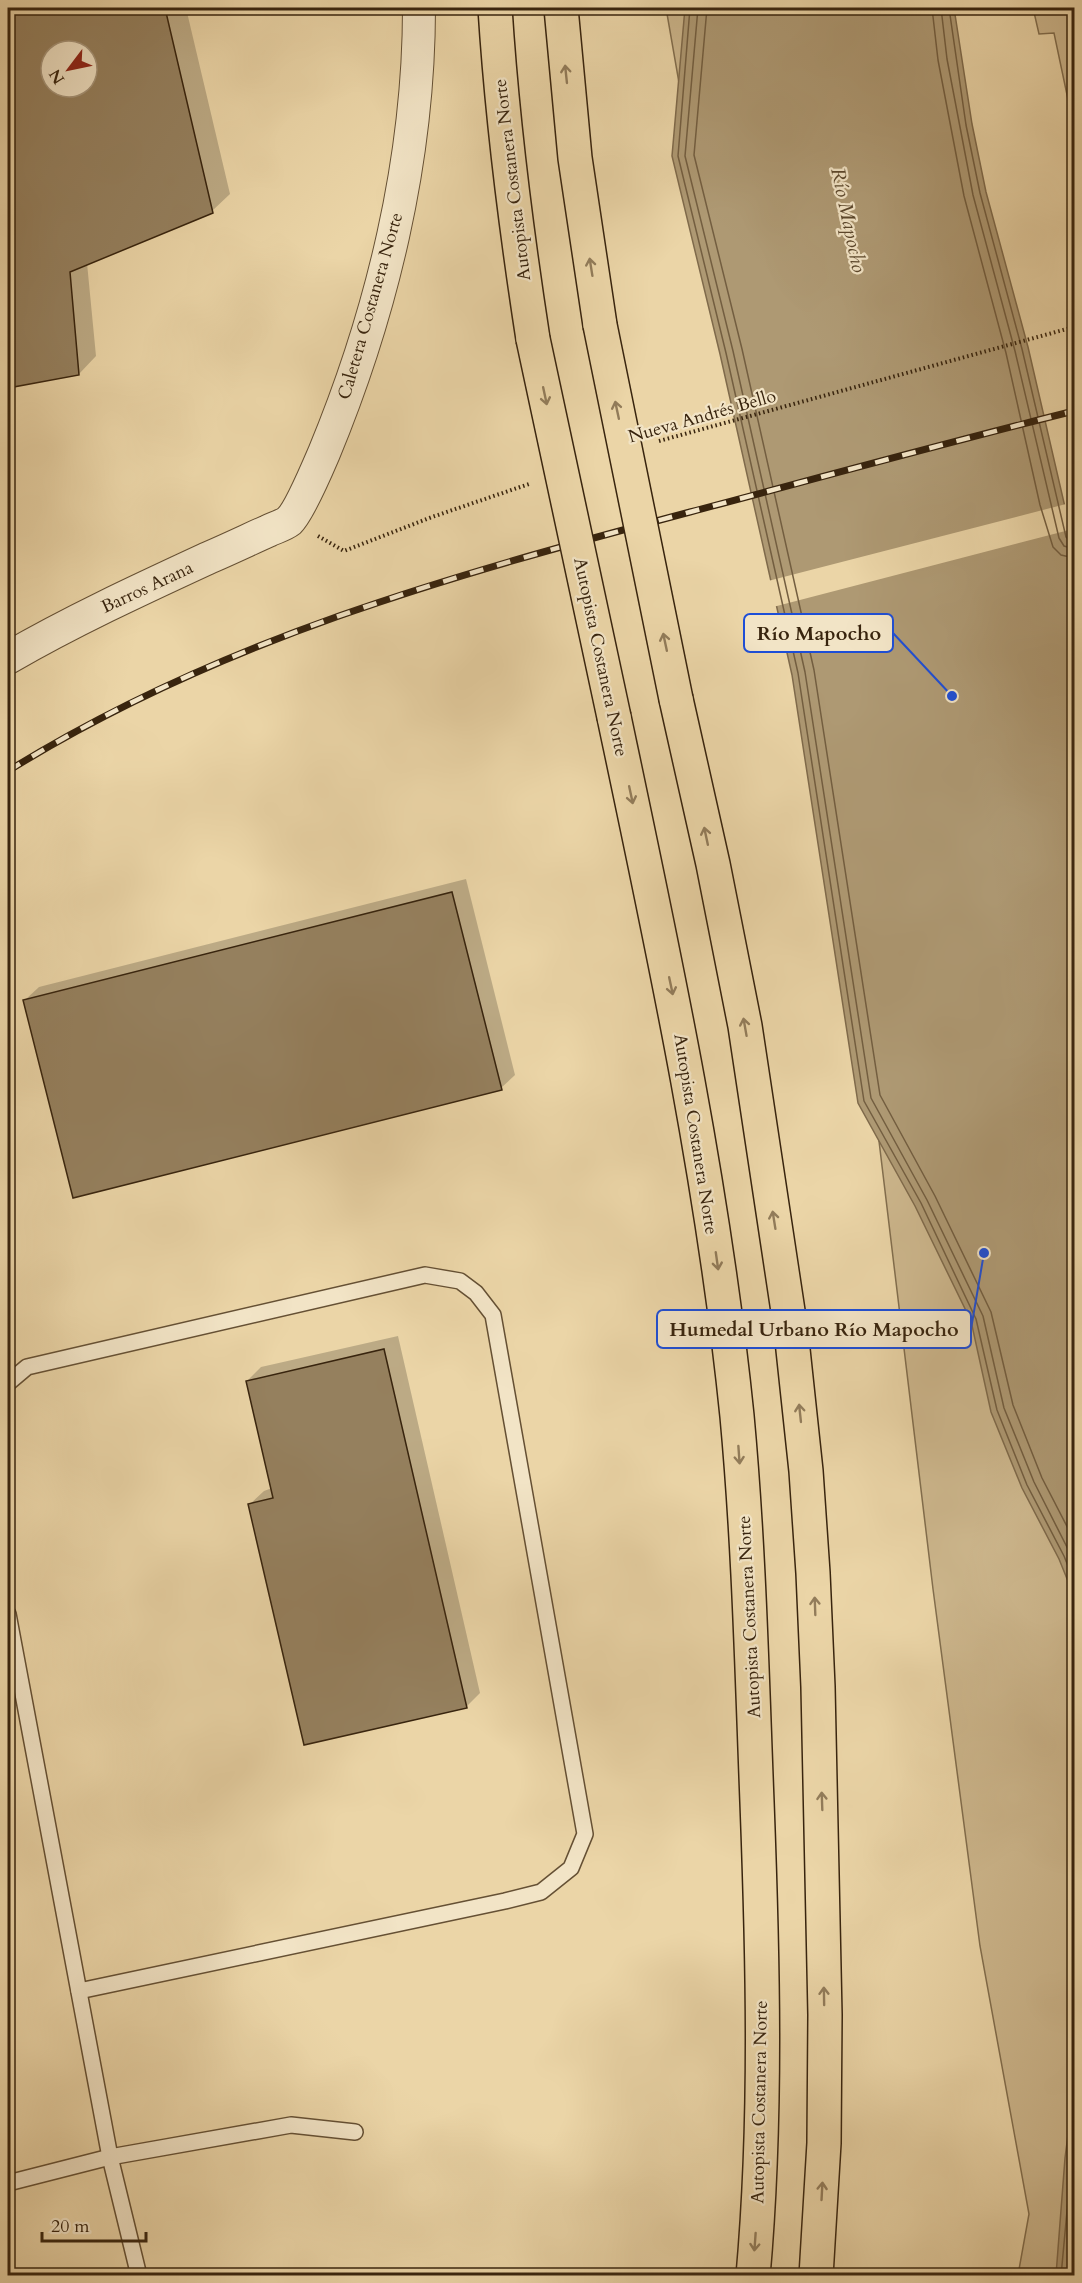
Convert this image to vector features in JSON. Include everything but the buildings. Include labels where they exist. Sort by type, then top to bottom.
[{"type":"highway","name":"Autopista Costanera Norte","points":[[495,8],[499,77],[533,339],[674,999],[715,1248],[737,1418],[753,1679],[762,1974],[760,2177],[753,2276]]},
{"type":"highway","points":[[561,8],[575,158],[600,325],[745,1026],[791,1331],[806,1471],[813,1573],[822,1807],[824,2143],[818,2267]]},
{"type":"street","name":"Caletera Costanera Norte","points":[[289,521],[307,491],[340,413],[362,351],[386,262],[403,183],[417,72],[419,8]]},
{"type":"street","name":"Barros Arana","points":[[8,658],[46,636],[149,585],[289,521]]},
{"type":"lane","points":[[8,1383],[27,1367],[425,1275],[460,1281],[476,1293],[493,1315],[585,1834],[571,1868],[541,1892],[505,1902],[79,1991]]},
{"type":"lane","points":[[8,1614],[110,2157],[139,2276]]},
{"type":"lane","points":[[8,2183],[110,2157],[291,2125],[355,2132]]},
{"type":"path","name":"Nueva Andrés Bello","points":[[653,443],[1074,327]]},
{"type":"path","points":[[344,550],[432,517],[531,484]]},
{"type":"shaded area","points":[[666,8],[938,8],[1074,610],[1074,2275],[1018,2275],[1029,2214],[980,1946],[933,1589],[852,917],[722,330]]},
{"type":"shaded area","points":[[1033,8],[1054,11],[1054,8],[1074,8],[1074,128],[1054,33],[1039,34]]},
{"type":"water","points":[[685,8],[954,8],[972,124],[986,192],[1028,347],[1074,546],[1074,1596],[1059,1559],[1022,1488],[991,1412],[971,1321],[915,1206],[858,1103],[792,675],[720,354],[672,156]]},
{"type":"water","points":[[1074,2089],[1074,2275],[1056,2275],[1065,2158]]},
{"type":"pier","points":[[1066,504],[1073,529],[773,607],[768,581]]},
{"type":"railway","points":[[8,771],[89,725],[171,684],[254,648],[339,616],[425,587],[601,536],[1074,411]]},
{"type":"place","name":"Río Mapocho","points":[[952,696]]},
{"type":"place","name":"Humedal Urbano Río Mapocho","points":[[984,1253]]}]
